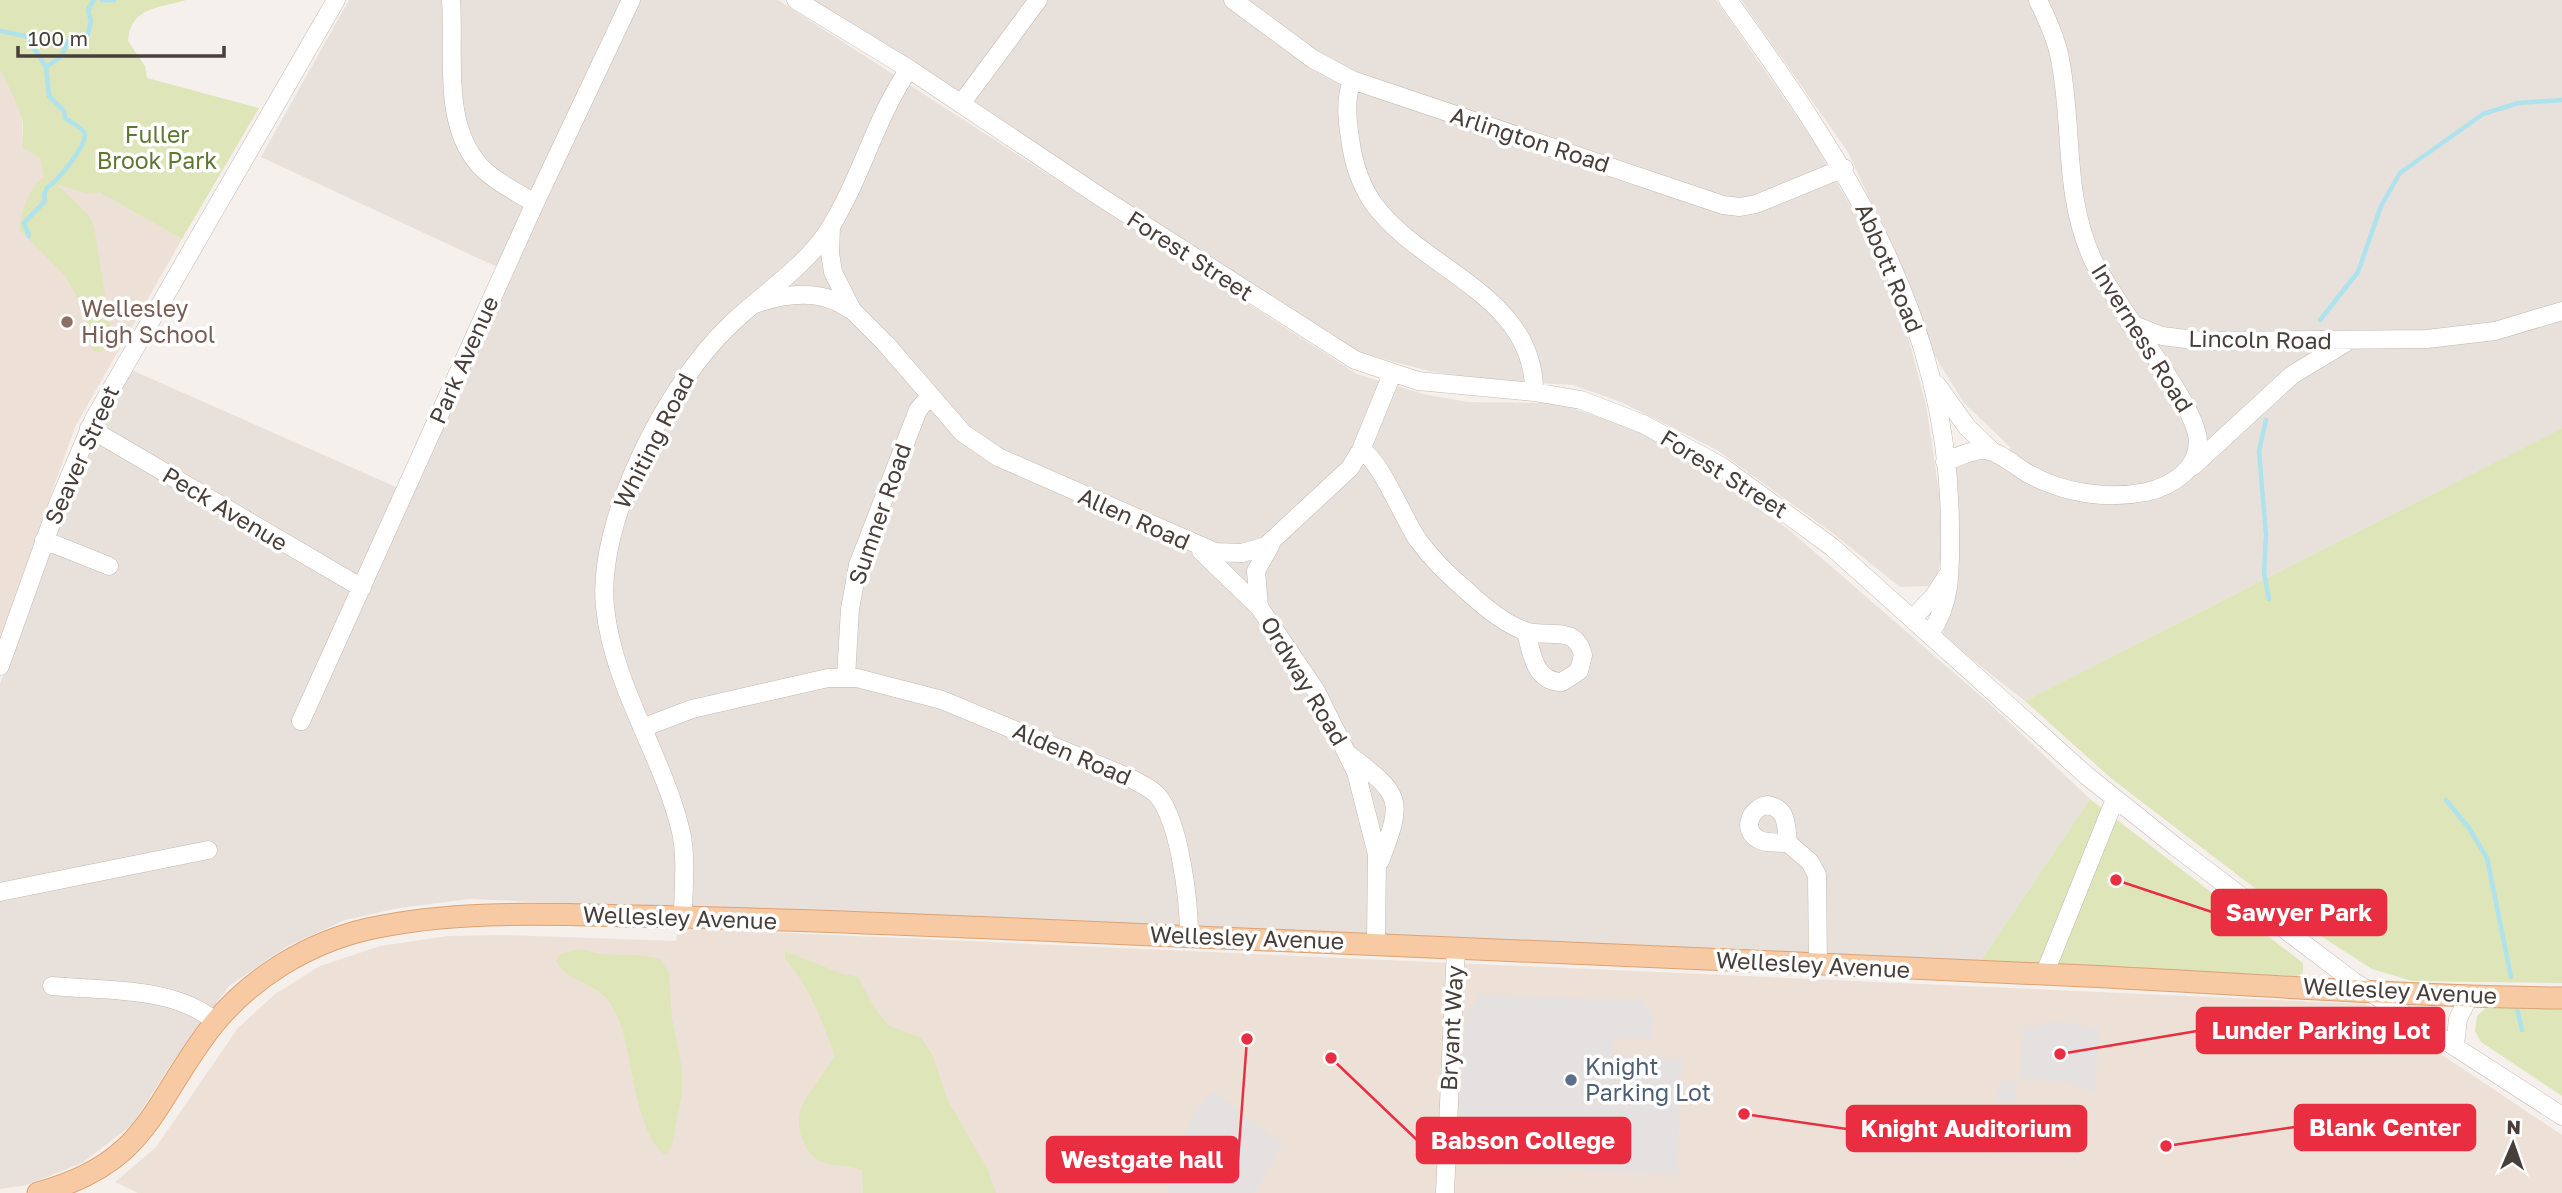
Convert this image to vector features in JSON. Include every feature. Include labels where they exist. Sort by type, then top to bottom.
[{"type":"main road","name":"Wellesley Avenue","points":[[38,1193],[88,1175],[132,1143],[157,1114],[216,1022],[247,990],[284,964],[326,943],[369,929],[448,917],[683,917],[1376,943],[2469,996],[2562,998]]},
{"type":"street","name":"Seaver Street","points":[[0,666],[44,540],[89,428],[336,0]]},
{"type":"street","points":[[451,0],[453,89],[466,143],[476,162],[491,176],[534,203]]},
{"type":"street","name":"Park Avenue","points":[[301,721],[534,203],[632,0]]},
{"type":"street","name":"Forest Street","points":[[796,0],[909,69],[1333,348],[1392,374],[1440,384],[1534,392],[1581,400],[1613,411],[1706,457],[1808,528],[2115,799],[2366,989],[2562,1116]]},
{"type":"street","points":[[961,104],[1038,0]]},
{"type":"street","name":"Arlington Road","points":[[1233,0],[1313,59],[1352,80],[1733,206],[1756,204],[1844,168]]},
{"type":"street","name":"Abbott Road","points":[[1728,0],[1801,101],[1844,168],[1896,275],[1927,365],[1945,462],[1950,521],[1944,610],[1930,633]]},
{"type":"street","name":"Inverness Road","points":[[2038,0],[2060,56],[2068,157],[2080,227],[2093,261],[2129,323],[2185,403],[2195,425],[2197,448],[2188,470]]},
{"type":"street","name":"Whiting Road","points":[[683,917],[682,835],[618,665],[605,610],[604,572],[611,532],[638,465],[688,374],[712,343],[821,242],[890,101],[909,69]]},
{"type":"street","points":[[1352,80],[1347,100],[1349,130],[1356,166],[1367,194],[1399,231],[1482,294],[1507,320],[1528,353],[1534,392]]},
{"type":"street","name":"Allen Road","points":[[832,224],[830,253],[834,272],[852,310]]},
{"type":"street","name":"Allen Road","points":[[752,305],[786,296],[809,295],[837,301],[852,310],[964,433],[998,457],[1192,545],[1215,552],[1235,554],[1255,551],[1271,543],[1350,468],[1362,450],[1392,374]]},
{"type":"street","name":"Lincoln Road","points":[[2129,323],[2162,335],[2202,341],[2351,341],[2463,337],[2511,327],[2562,311]]},
{"type":"street","name":"Lincoln Road","points":[[2188,470],[2292,375],[2324,353],[2351,341]]},
{"type":"street","points":[[1927,365],[1946,400],[1967,427],[1993,452],[2039,479],[2095,495],[2120,495],[2155,489],[2188,470]]},
{"type":"street","name":"Sumner Road","points":[[846,677],[850,609],[858,565],[918,410],[929,397]]},
{"type":"street","name":"Peck Avenue","points":[[89,428],[362,588]]},
{"type":"street","points":[[1362,450],[1375,460],[1412,531],[1436,562],[1470,594],[1526,632]]},
{"type":"street","points":[[1945,462],[1973,451],[1993,452]]},
{"type":"street","points":[[44,540],[109,565]]},
{"type":"street","name":"Ordway Road","points":[[1259,607],[1256,571],[1262,554],[1271,543]]},
{"type":"street","name":"Ordway Road","points":[[1192,545],[1236,582],[1259,607],[1316,691],[1349,755],[1376,843],[1376,943]]},
{"type":"street","points":[[1913,618],[1934,596],[1948,573]]},
{"type":"street","points":[[642,728],[692,709],[846,677]]},
{"type":"street","name":"Alden Road","points":[[846,677],[883,682],[942,700],[1130,778],[1153,792],[1166,811],[1173,834],[1187,905],[1189,936]]},
{"type":"street","name":"Ordway Road","points":[[1349,755],[1387,785],[1394,797],[1393,828],[1378,865]]},
{"type":"street","points":[[2044,975],[2115,799]]},
{"type":"street","points":[[1788,843],[1810,862],[1817,875],[1818,965]]},
{"type":"street","points":[[0,892],[208,850]]},
{"type":"street","name":"Bryant Way","points":[[1445,1193],[1456,948]]},
{"type":"street","points":[[52,986],[164,998],[194,1007],[216,1022]]},
{"type":"street","points":[[2455,1046],[2458,1019],[2469,996]]},
{"type":"shaded area","name":"Wellesley High School","points":[[0,0],[18,0],[23,148],[182,239],[75,427],[0,639]]},
{"type":"shaded area","points":[[349,0],[778,0],[1357,374],[1423,394],[1468,402],[1556,403],[1648,433],[1788,529],[1991,705],[2090,799],[1980,962],[469,899],[399,908],[345,920],[286,947],[229,986],[169,1067],[133,1124],[82,1163],[27,1185],[0,1189],[0,684],[87,443],[127,368],[412,494],[512,274],[261,157]]},
{"type":"shaded area","points":[[814,0],[1716,0],[1811,137],[1862,226],[1905,325],[1926,405],[1939,492],[1943,542],[1938,575],[1929,586],[1900,587],[1831,532],[1717,450],[1621,402],[1573,385],[1483,380],[1429,371],[1353,351]]},
{"type":"shaded area","points":[[1741,0],[2562,0],[2562,428],[2025,701],[1942,636],[1958,574],[1954,468],[2011,448],[1964,403],[1931,350],[1901,268],[1848,152]]},
{"type":"shaded area","points":[[678,928],[2366,1004],[2562,1135],[2562,1193],[138,1193],[115,1182],[156,1147],[238,1028],[275,994],[320,966],[380,946],[448,936],[505,935],[676,941]]},
{"type":"shaded area","name":"Knight Parking Lot","points":[[1477,994],[1644,1001],[1644,1008],[1653,1015],[1651,1038],[1614,1037],[1614,1054],[1681,1059],[1678,1174],[1469,1164],[1471,1127],[1459,1127],[1466,1005],[1476,1005]]},
{"type":"shaded area","points":[[2053,1021],[2098,1029],[2096,1094],[2069,1082],[2021,1079],[2023,1026],[2039,1027]]},
{"type":"shaded area","points":[[1999,1081],[2017,1082],[2016,1102],[1998,1101]]},
{"type":"shaded area","points":[[1212,1090],[1283,1145],[1254,1193],[1167,1193],[1176,1152],[1193,1116]]},
{"type":"green space","name":"Fuller Brook Park","points":[[0,0],[186,0],[149,10],[135,21],[130,30],[128,41],[145,66],[147,78],[259,108],[182,239],[99,192],[89,194],[57,185],[88,214],[94,226],[110,327],[107,348],[100,352],[93,351],[80,303],[66,277],[20,230],[27,200],[35,186],[44,178],[40,158],[23,148],[22,118],[0,70]]},
{"type":"green space","points":[[2562,428],[2562,983],[2412,981],[2372,969],[2299,922],[2112,779],[2025,701]]},
{"type":"green space","points":[[2090,799],[2303,963],[2303,973],[2297,976],[1980,962]]},
{"type":"green space","points":[[582,949],[601,954],[640,955],[660,959],[669,973],[672,1018],[682,1069],[682,1092],[672,1146],[666,1155],[656,1147],[642,1117],[626,1043],[612,1006],[604,996],[572,978],[556,961],[560,954]]},
{"type":"green space","points":[[785,951],[840,973],[858,977],[874,1007],[888,1025],[921,1038],[933,1056],[947,1099],[988,1170],[996,1193],[863,1193],[862,1171],[825,1163],[814,1157],[800,1133],[800,1112],[810,1091],[835,1056],[802,981],[785,959]]},
{"type":"green space","points":[[2562,1006],[2562,1096],[2481,1042],[2475,1031],[2477,1016],[2487,1007]]},
{"type":"waterway","points":[[29,236],[24,223],[45,201],[47,188],[72,162],[85,137],[83,130],[65,118],[64,111],[49,96],[46,67],[62,56],[67,42],[79,40],[88,34],[91,21],[88,10],[94,0]]},
{"type":"waterway","points":[[102,0],[114,0]]},
{"type":"waterway","points":[[0,31],[26,36],[46,67]]},
{"type":"waterway","points":[[2320,320],[2358,272],[2381,206],[2400,173],[2483,114],[2518,103],[2562,100]]},
{"type":"waterway","points":[[2266,420],[2259,451],[2266,535],[2264,573],[2269,599]]},
{"type":"waterway","points":[[2446,800],[2469,828],[2487,858],[2511,977]]},
{"type":"waterway","points":[[2517,1008],[2522,1030]]},
{"type":"place","name":"Wellesley High School","points":[[67,322]]},
{"type":"place","name":"Sawyer Park","points":[[2116,880]]},
{"type":"place","name":"Westgate hall","points":[[1247,1039]]},
{"type":"place","name":"Lunder Parking Lot","points":[[2060,1054]]},
{"type":"place","name":"Babson College","points":[[1331,1058]]},
{"type":"place","name":"Knight Parking Lot","points":[[1571,1080]]},
{"type":"place","name":"Knight Auditorium","points":[[1744,1114]]},
{"type":"place","name":"Blank Center","points":[[2166,1146]]}]
